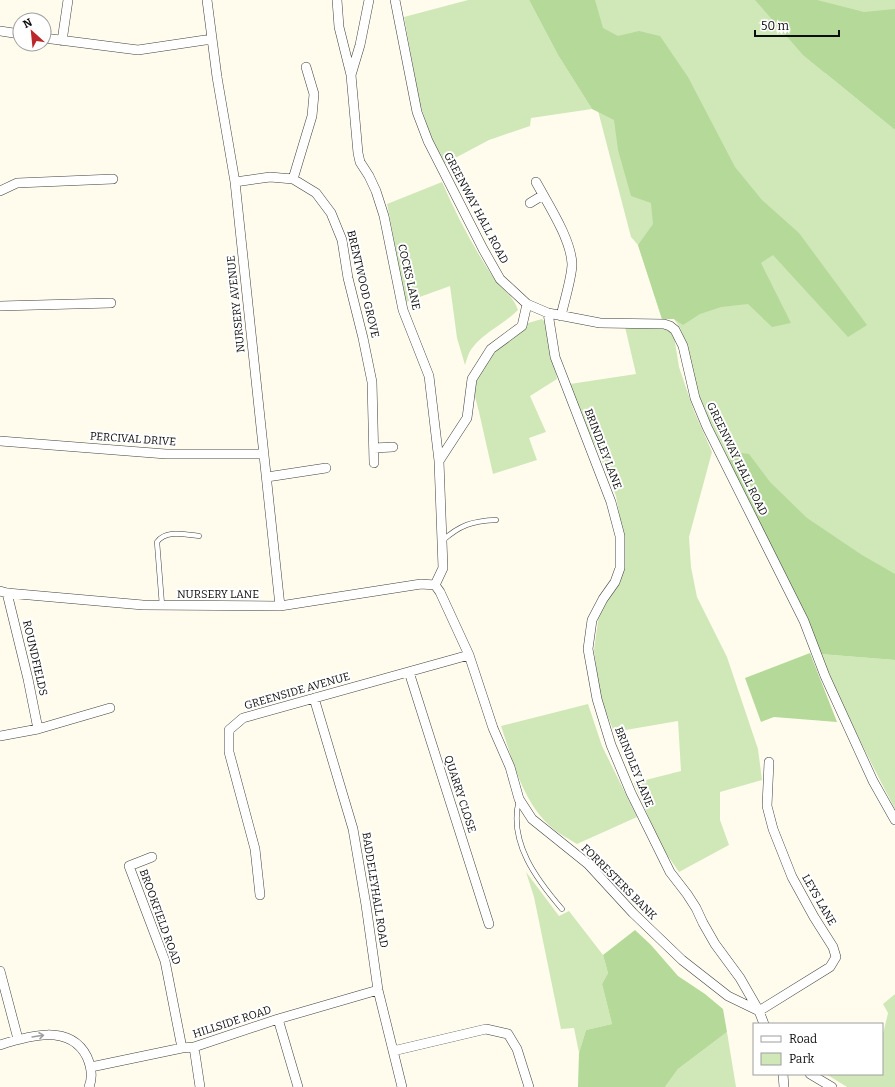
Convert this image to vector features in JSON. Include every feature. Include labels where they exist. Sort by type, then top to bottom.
[{"type":"street","points":[[62,41],[68,0]]},
{"type":"street","name":"NURSERY AVENUE","points":[[207,0],[217,77],[235,182],[280,606]]},
{"type":"street","points":[[337,0],[339,27],[351,75]]},
{"type":"street","name":"COCKS LANE","points":[[369,0],[360,45],[351,75],[360,162],[369,176],[384,216],[403,310],[429,376],[439,461],[443,568],[435,585]]},
{"type":"street","name":"GREENWAY HALL ROAD","points":[[395,0],[417,112],[428,141],[483,250],[500,279],[527,304],[548,313],[600,323],[664,324],[675,330],[683,346],[696,398],[707,427],[804,621],[825,676],[873,781],[895,820]]},
{"type":"street","points":[[0,31],[12,33]]},
{"type":"street","points":[[52,39],[138,50],[212,39]]},
{"type":"street","points":[[293,179],[312,116],[314,94],[306,66]]},
{"type":"street","name":"BRENTWOOD GROVE","points":[[235,182],[270,177],[293,179],[316,193],[331,213],[342,240],[348,278],[372,382],[374,463]]},
{"type":"street","points":[[0,191],[17,184],[114,180]]},
{"type":"street","points":[[536,182],[558,222],[570,250],[572,265],[561,316]]},
{"type":"street","points":[[530,203],[543,195]]},
{"type":"street","points":[[0,306],[111,303]]},
{"type":"street","points":[[439,461],[467,418],[472,379],[491,349],[522,326],[527,304]]},
{"type":"street","name":"BRINDLEY LANE","points":[[548,313],[555,357],[611,502],[620,536],[620,568],[615,582],[603,599],[592,620],[588,648],[597,699],[619,766],[670,872],[687,894],[715,944],[740,978],[759,1011],[764,1023]]},
{"type":"street","name":"PERCIVAL DRIVE","points":[[0,441],[166,454],[264,454]]},
{"type":"street","points":[[374,448],[393,447]]},
{"type":"street","points":[[267,477],[326,468]]},
{"type":"street","name":"NURSERY LANE","points":[[3,592],[143,605],[280,606],[421,584],[435,585]]},
{"type":"street","name":"FORRESTERS BANK","points":[[435,585],[440,592],[469,655],[493,728],[510,767],[519,799],[532,819],[588,864],[633,913],[682,960],[728,996],[759,1011]]},
{"type":"street","name":"ROUNDFIELDS","points":[[3,592],[28,679],[38,729]]},
{"type":"street","name":"GREENSIDE AVENUE","points":[[260,895],[255,849],[229,752],[229,730],[243,718],[469,655]]},
{"type":"street","name":"QUARRY CLOSE","points":[[409,672],[489,924]]},
{"type":"street","name":"BADDELEYHALL ROAD","points":[[314,698],[353,829],[378,990],[402,1087]]},
{"type":"street","points":[[0,736],[38,729],[110,708]]},
{"type":"street","name":"LEYS LANE","points":[[759,1011],[830,967],[836,957],[833,947],[814,917],[792,877],[773,828],[767,806],[769,762]]},
{"type":"street","name":"BROOKFIELD ROAD","points":[[152,857],[129,866],[165,960],[182,1048]]},
{"type":"street","points":[[0,971],[18,1040]]},
{"type":"street","name":"HILLSIDE ROAD","points":[[91,1067],[182,1048],[194,1047],[278,1019],[378,990]]},
{"type":"street","points":[[278,1019],[298,1087]]},
{"type":"street","points":[[393,1051],[486,1029],[508,1034],[517,1049],[529,1087]]},
{"type":"street","points":[[0,1045],[18,1040],[57,1034],[78,1044],[86,1055],[91,1067],[89,1087]]},
{"type":"street","points":[[194,1047],[200,1087]]},
{"type":"street","points":[[783,1075],[784,1087]]},
{"type":"street","points":[[812,1075],[832,1087]]},
{"type":"lane","points":[[442,541],[460,527],[470,523],[481,520],[496,520]]},
{"type":"lane","points":[[162,605],[157,542],[170,534],[199,536]]},
{"type":"lane","points":[[519,799],[516,820],[525,857],[540,882],[562,909]]},
{"type":"green space","points":[[468,0],[529,0],[558,55],[592,109],[531,118],[530,126],[489,140],[442,165],[420,104],[404,17]]},
{"type":"green space","points":[[529,0],[595,0],[603,28],[618,36],[639,31],[660,36],[688,77],[735,167],[762,200],[799,233],[867,325],[848,337],[773,255],[761,263],[791,323],[772,327],[748,304],[721,307],[700,314],[683,325],[674,319],[662,319],[638,245],[653,224],[651,203],[631,196],[618,150],[614,120],[592,109],[558,55]]},
{"type":"green space","points":[[569,0],[895,0],[895,10],[825,73],[895,130],[895,592],[733,472],[702,406],[685,340],[680,328],[674,319],[662,319],[638,245],[631,237]]},
{"type":"green space","points":[[755,0],[817,0],[864,12],[895,9],[895,130],[803,55]]},
{"type":"green space","points":[[442,182],[477,252],[494,279],[513,299],[518,310],[478,342],[470,351],[465,365],[457,338],[450,286],[406,302],[387,204]]},
{"type":"green space","points":[[542,319],[546,323],[557,379],[530,396],[546,432],[529,438],[537,460],[493,474],[473,389],[483,368],[496,349],[518,334],[528,323]]},
{"type":"green space","points":[[625,327],[662,327],[670,329],[674,336],[679,367],[694,411],[712,452],[689,537],[691,567],[697,597],[727,657],[758,749],[762,780],[720,792],[720,820],[729,845],[679,872],[661,846],[634,783],[681,771],[678,721],[614,732],[600,697],[594,650],[599,614],[620,583],[625,547],[616,496],[597,449],[581,417],[570,384],[636,374]]},
{"type":"green space","points":[[734,452],[749,454],[770,482],[807,518],[862,555],[895,574],[895,660],[820,654],[729,464]]},
{"type":"green space","points":[[810,653],[837,722],[774,717],[761,722],[745,678]]},
{"type":"green space","points":[[820,654],[895,660],[895,809],[856,732]]},
{"type":"green space","points":[[588,704],[602,746],[637,817],[577,844],[551,827],[541,817],[533,805],[514,766],[501,726]]},
{"type":"green space","points":[[526,872],[559,916],[569,911],[603,955],[608,973],[602,984],[612,1024],[586,1030],[579,1053],[574,1028],[561,1029],[534,897]]},
{"type":"green space","points":[[635,930],[651,945],[678,976],[705,994],[723,1009],[727,1032],[678,1069],[665,1087],[578,1087],[579,1053],[586,1030],[612,1024],[602,984],[608,973],[603,955]]},
{"type":"green space","points":[[895,994],[895,1087],[847,1087],[828,1075],[883,1075],[883,1034],[888,1013],[883,1004]]},
{"type":"green space","points":[[727,1032],[736,1087],[665,1087],[678,1069]]}]
